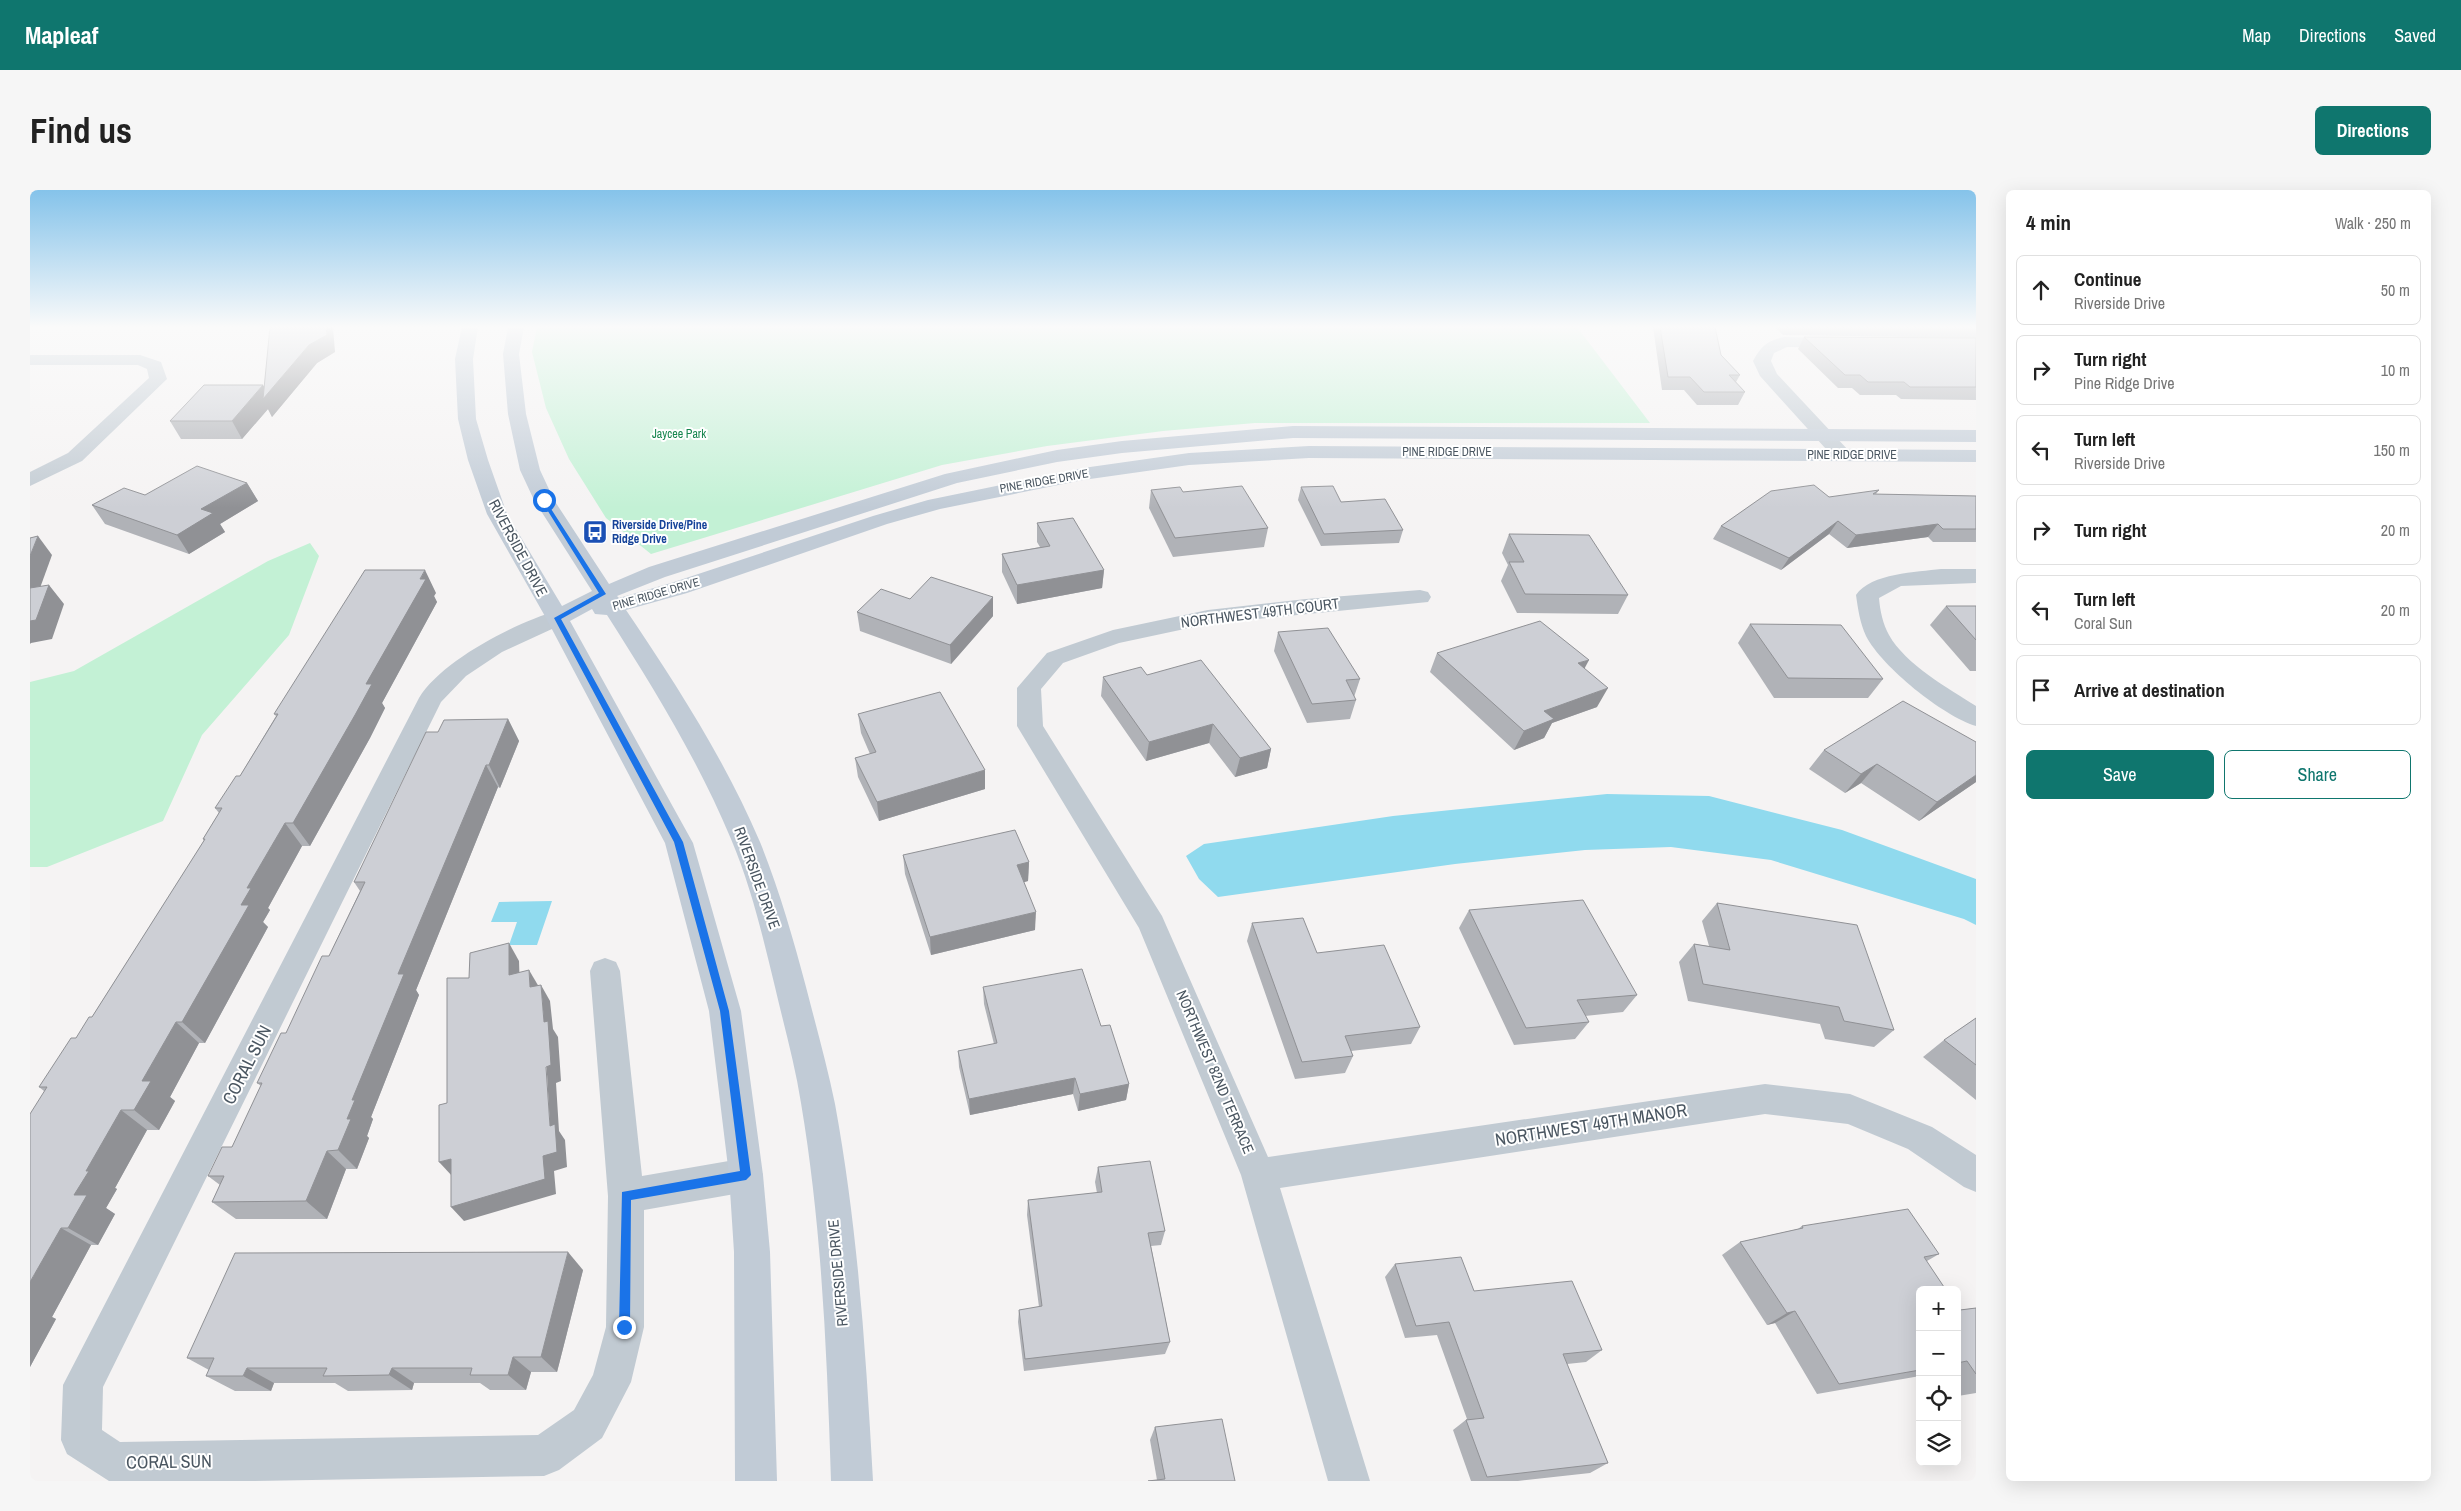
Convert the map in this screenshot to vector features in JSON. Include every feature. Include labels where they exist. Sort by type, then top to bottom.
[{"type":"street","points":[[30,480],[75,457],[148,387]]},
{"type":"street","name":"RIVERSIDE DRIVE","points":[[465,387],[467,419],[478,460],[497,514],[557,618],[678,842],[725,1011],[746,1175],[752,1252],[756,1481]]},
{"type":"street","name":"RIVERSIDE DRIVE","points":[[514,387],[530,470],[544,500],[706,760],[745,840],[776,930],[818,1100],[830,1177],[848,1378],[852,1481]]},
{"type":"street","points":[[1779,387],[1842,455]]},
{"type":"street","name":"PINE RIDGE DRIVE","points":[[608,601],[657,572],[952,478],[1057,456],[1122,447],[1293,432],[1976,436]]},
{"type":"street","name":"PINE RIDGE DRIVE","points":[[557,618],[608,601],[680,588],[880,520],[935,504],[1083,474],[1189,459],[1309,452],[1976,456]]},
{"type":"street","points":[[1976,576],[1941,576],[1896,580],[1867,595],[1870,614],[1881,642],[1926,686],[1976,717]]},
{"type":"street","name":"NORTHWEST 49TH COURT","points":[[1030,688],[1055,658],[1113,637],[1208,617],[1306,606],[1420,597]]},
{"type":"street","name":"CORAL SUN","points":[[557,618],[494,647],[458,670],[431,698],[83,1385],[81,1440],[115,1463],[544,1455],[588,1424],[611,1382],[624,1327],[626,1196],[605,971]]},
{"type":"street","name":"NORTHWEST 82ND TERRACE","points":[[1030,688],[1030,726],[1152,924],[1258,1175],[1349,1481]]},
{"type":"street","name":"NORTHWEST 49TH MANOR","points":[[1258,1175],[1764,1098],[1850,1109],[1920,1138],[1976,1175]]},
{"type":"street","points":[[626,1196],[746,1175]]},
{"type":"green space","name":"Jaycee Park","points":[[541,387],[1623,387],[1650,423],[1255,423],[1163,431],[1047,446],[942,465],[651,554],[606,518],[569,459],[546,408]]},
{"type":"green space","points":[[310,543],[319,556],[289,635],[202,735],[163,821],[47,867],[30,867],[30,682],[74,671],[268,561]]},
{"type":"water","points":[[1607,794],[1709,796],[1842,830],[1976,879],[1976,925],[1964,919],[1771,860],[1671,847],[1585,850],[1455,864],[1218,897],[1199,879],[1186,856],[1204,844],[1393,816]]},
{"type":"water","points":[[552,901],[537,945],[509,945],[517,922],[491,922],[499,902]]},
{"type":"building","points":[[202,387],[261,387],[232,421],[170,421]]},
{"type":"building","points":[[264,387],[273,387],[263,399]]},
{"type":"building","points":[[1700,387],[1741,387],[1745,392],[1704,392]]},
{"type":"building","points":[[197,466],[247,483],[201,509],[213,513],[177,535],[92,505],[124,488],[145,495]]},
{"type":"building","points":[[1814,485],[1829,497],[1879,490],[1873,494],[1976,496],[1976,529],[1943,529],[1938,524],[1856,535],[1838,521],[1789,558],[1721,526],[1771,491]]},
{"type":"building","points":[[1242,486],[1268,528],[1175,538],[1151,490],[1180,487],[1183,492]]},
{"type":"building","points":[[1333,486],[1341,502],[1385,499],[1403,530],[1324,534],[1301,487]]},
{"type":"building","points":[[1073,518],[1104,570],[1017,585],[1002,554],[1050,546],[1037,523]]},
{"type":"building","points":[[1509,534],[1589,535],[1628,595],[1525,594],[1509,562],[1524,562]]},
{"type":"building","points":[[38,536],[30,556],[30,538]]},
{"type":"building","points":[[365,570],[425,570],[420,579],[426,579],[366,684],[372,684],[293,823],[285,823],[247,888],[251,888],[241,905],[249,905],[182,1022],[176,1022],[142,1081],[151,1081],[134,1110],[121,1110],[86,1171],[89,1171],[74,1195],[87,1195],[68,1228],[61,1228],[30,1282],[30,1114],[47,1087],[39,1087],[71,1038],[76,1038],[89,1017],[92,1017],[205,839],[203,839],[222,808],[215,808],[236,776],[240,776],[278,714],[274,714]]},
{"type":"building","points":[[931,577],[993,597],[950,645],[857,612],[881,589],[910,599]]},
{"type":"building","points":[[49,585],[36,620],[30,621],[30,588]]},
{"type":"building","points":[[1946,606],[1976,606],[1976,640]]},
{"type":"building","points":[[1540,621],[1589,660],[1578,663],[1608,688],[1544,711],[1554,719],[1524,731],[1437,653]]},
{"type":"building","points":[[1750,624],[1841,625],[1883,679],[1788,678]]},
{"type":"building","points":[[1328,628],[1360,679],[1346,680],[1356,700],[1312,704],[1278,632]]},
{"type":"building","points":[[1201,660],[1271,749],[1240,758],[1213,724],[1149,742],[1103,677],[1141,667],[1147,675]]},
{"type":"building","points":[[940,692],[985,770],[877,802],[855,758],[876,752],[858,714]]},
{"type":"building","points":[[1903,701],[1976,742],[1976,775],[1937,802],[1877,764],[1861,774],[1824,750]]},
{"type":"building","points":[[508,719],[489,765],[486,765],[398,974],[404,974],[352,1100],[355,1100],[347,1119],[351,1119],[338,1150],[327,1151],[306,1201],[212,1202],[224,1176],[208,1176],[222,1147],[232,1147],[262,1083],[257,1083],[281,1033],[286,1033],[322,956],[329,956],[365,882],[354,882],[426,732],[438,732],[444,720]]},
{"type":"building","points":[[1015,830],[1029,862],[1017,865],[1036,912],[930,937],[903,855]]},
{"type":"building","points":[[1583,900],[1637,995],[1577,1000],[1589,1022],[1526,1028],[1469,910]]},
{"type":"building","points":[[1717,903],[1857,925],[1894,1030],[1844,1021],[1839,1007],[1703,984],[1694,944],[1730,950]]},
{"type":"building","points":[[1303,918],[1317,953],[1384,945],[1420,1027],[1345,1036],[1353,1056],[1302,1062],[1252,923]]},
{"type":"building","points":[[509,943],[509,975],[529,970],[530,987],[541,985],[544,1022],[548,1021],[551,1065],[546,1067],[550,1126],[555,1124],[557,1152],[543,1156],[545,1179],[451,1207],[451,1159],[439,1162],[439,1105],[447,1103],[447,978],[469,978],[470,953]]},
{"type":"building","points":[[1082,969],[1101,1026],[1110,1025],[1129,1084],[1080,1094],[1075,1078],[969,1099],[958,1051],[997,1043],[983,987]]},
{"type":"building","points":[[1976,1018],[1976,1065],[1944,1040]]},
{"type":"building","points":[[1150,1161],[1165,1231],[1148,1233],[1170,1342],[1025,1359],[1019,1310],[1042,1306],[1028,1200],[1102,1192],[1098,1167]]},
{"type":"building","points":[[1908,1209],[1939,1254],[1924,1257],[1943,1286],[1916,1286],[1916,1371],[1839,1384],[1795,1311],[1787,1313],[1740,1242],[1803,1228],[1802,1226]]},
{"type":"building","points":[[568,1252],[541,1357],[513,1357],[508,1375],[470,1375],[472,1368],[392,1368],[389,1375],[323,1376],[327,1368],[247,1368],[243,1376],[206,1376],[214,1358],[187,1358],[235,1253]]},
{"type":"building","points":[[1461,1257],[1474,1291],[1572,1281],[1602,1350],[1563,1354],[1608,1463],[1487,1477],[1466,1420],[1484,1418],[1449,1322],[1416,1326],[1395,1264]]},
{"type":"building","points":[[1976,1308],[1976,1374],[1967,1361],[1961,1362],[1961,1310]]},
{"type":"building","points":[[1222,1419],[1235,1481],[1148,1481],[1165,1479],[1155,1427]]},
{"type":"place","name":"Riverside Drive/Pine Ridge Drive","points":[[595,532]]},
{"type":"route","points":[[544,500],[603,594],[557,618],[678,842],[725,1011],[746,1175],[626,1196],[624,1327]]}]
